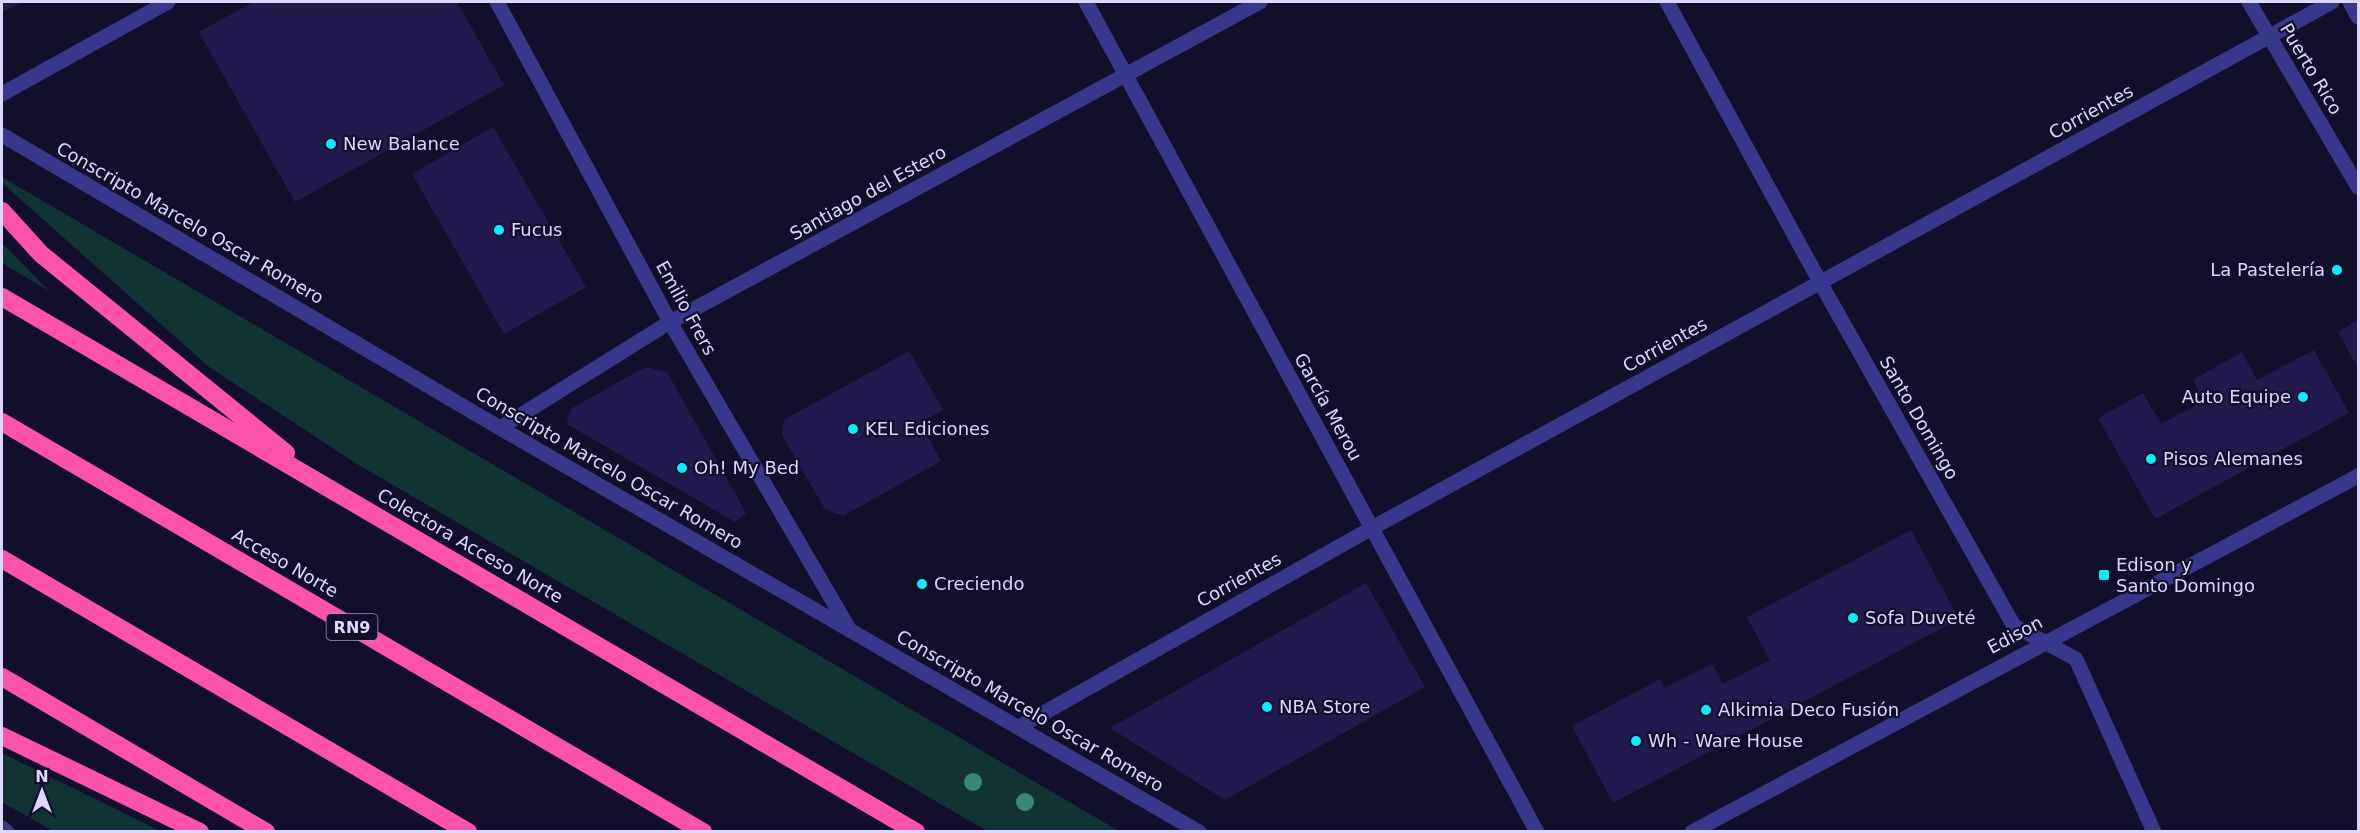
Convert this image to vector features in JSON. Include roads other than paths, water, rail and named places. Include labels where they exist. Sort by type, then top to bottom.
[{"type":"highway","points":[[2,211],[41,254],[331,490]]},
{"type":"highway","name":"Colectora Acceso Norte","points":[[2,297],[916,831]]},
{"type":"highway","name":"Acceso Norte","points":[[2,422],[703,831]]},
{"type":"highway","points":[[2,559],[468,831]]},
{"type":"highway","points":[[2,677],[266,831]]},
{"type":"highway","points":[[2,736],[200,831]]},
{"type":"street","points":[[2,94],[168,2]]},
{"type":"street","name":"Emilio Frers","points":[[497,2],[670,322],[849,630]]},
{"type":"street","name":"García Merou","points":[[1086,2],[1537,831]]},
{"type":"street","name":"Santiago del Estero","points":[[500,428],[670,322],[1260,2]]},
{"type":"street","name":"Santo Domingo","points":[[1666,2],[1820,282],[2014,626],[2076,659],[2154,831]]},
{"type":"street","name":"Puerto Rico","points":[[2249,2],[2358,187]]},
{"type":"street","name":"Corrientes","points":[[1018,727],[1372,528],[2332,2]]},
{"type":"street","points":[[2350,2],[2358,17]]},
{"type":"street","name":"Conscripto Marcelo Oscar Romero","points":[[2,135],[500,428],[1199,831]]},
{"type":"street","name":"Edison","points":[[1692,831],[2358,476]]},
{"type":"street","points":[[2,828],[8,831]]},
{"type":"place","name":"New Balance","points":[[331,144]]},
{"type":"place","name":"Fucus","points":[[499,230]]},
{"type":"place","name":"La Pastelería","points":[[2337,270]]},
{"type":"place","name":"Auto Equipe","points":[[2303,397]]},
{"type":"place","name":"KEL Ediciones","points":[[853,429]]},
{"type":"place","name":"Pisos Alemanes","points":[[2151,459]]},
{"type":"place","name":"Oh! My Bed","points":[[682,468]]},
{"type":"place","name":"Edison y Santo Domingo","points":[[2104,575]]},
{"type":"place","name":"Creciendo","points":[[922,584]]},
{"type":"place","name":"Sofa Duveté","points":[[1853,618]]},
{"type":"place","name":"NBA Store","points":[[1267,707]]},
{"type":"place","name":"Alkimia Deco Fusión","points":[[1706,710]]},
{"type":"place","name":"Wh - Ware House","points":[[1636,741]]}]
